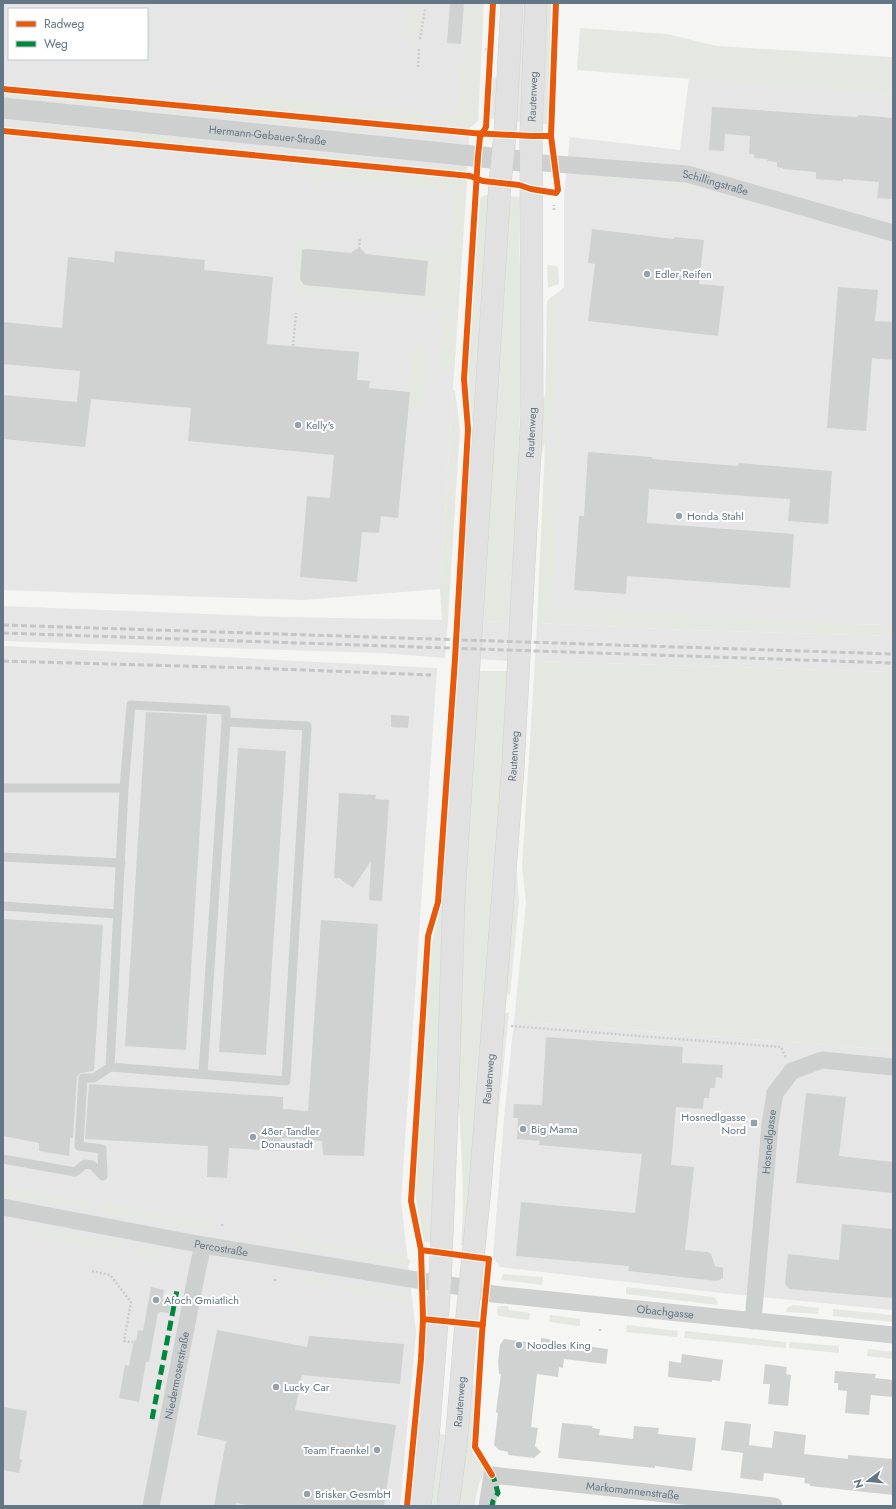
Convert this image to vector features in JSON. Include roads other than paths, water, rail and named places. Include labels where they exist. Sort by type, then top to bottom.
[{"type":"main road","points":[[420,1506],[428,1438],[440,1282],[454,893],[512,3]]},
{"type":"main road","name":"Rautenweg","points":[[448,1506],[456,1444],[480,1180],[512,767],[532,414],[531,162],[536,3]]},
{"type":"street","name":"Hermann-Gebauer-Straße","points":[[3,108],[531,162]]},
{"type":"street","name":"Schillingstraße","points":[[531,162],[687,174],[893,233]]},
{"type":"street","name":"Hosnedlgasse","points":[[753,1321],[770,1124],[776,1093],[792,1071],[822,1060],[893,1067]]},
{"type":"street","name":"Percostraße","points":[[3,1207],[203,1245],[423,1281],[440,1282]]},
{"type":"street","name":"Niedermoserstraße","points":[[151,1506],[203,1245]]},
{"type":"street","name":"Obachgasse","points":[[440,1282],[503,1295],[893,1335]]},
{"type":"street","name":"Markomannenstraße","points":[[487,1506],[492,1474],[774,1506]]},
{"type":"lane","points":[[110,1067],[124,788],[131,705],[226,710],[203,1074]]},
{"type":"lane","points":[[3,1159],[75,1172],[86,1164],[92,1165],[103,1176],[102,1149],[79,1146],[83,1078],[94,1078],[110,1067],[286,1081],[307,726],[226,722]]},
{"type":"lane","points":[[3,788],[124,788]]},
{"type":"lane","points":[[3,857],[121,863]]},
{"type":"lane","points":[[3,906],[118,914]]},
{"type":"railway","points":[[3,625],[893,654]]},
{"type":"railway","points":[[3,633],[893,663]]},
{"type":"railway","points":[[3,661],[431,675]]},
{"type":"place","name":"Edler Reifen","points":[[647,274]]},
{"type":"place","name":"Kelly's","points":[[298,425]]},
{"type":"place","name":"Honda Stahl","points":[[679,516]]},
{"type":"place","name":"Hosnedlgasse Nord","points":[[754,1123]]},
{"type":"place","name":"Big Mama","points":[[523,1129]]},
{"type":"place","name":"48er Tandler Donaustadt","points":[[253,1137]]},
{"type":"place","name":"Afoch Gmiatlich","points":[[156,1300]]},
{"type":"place","name":"Noodles King","points":[[519,1345]]},
{"type":"place","name":"Lucky Car","points":[[276,1387]]},
{"type":"place","name":"Team Fraenkel","points":[[377,1450]]},
{"type":"place","name":"Brisker GesmbH","points":[[307,1494]]}]
